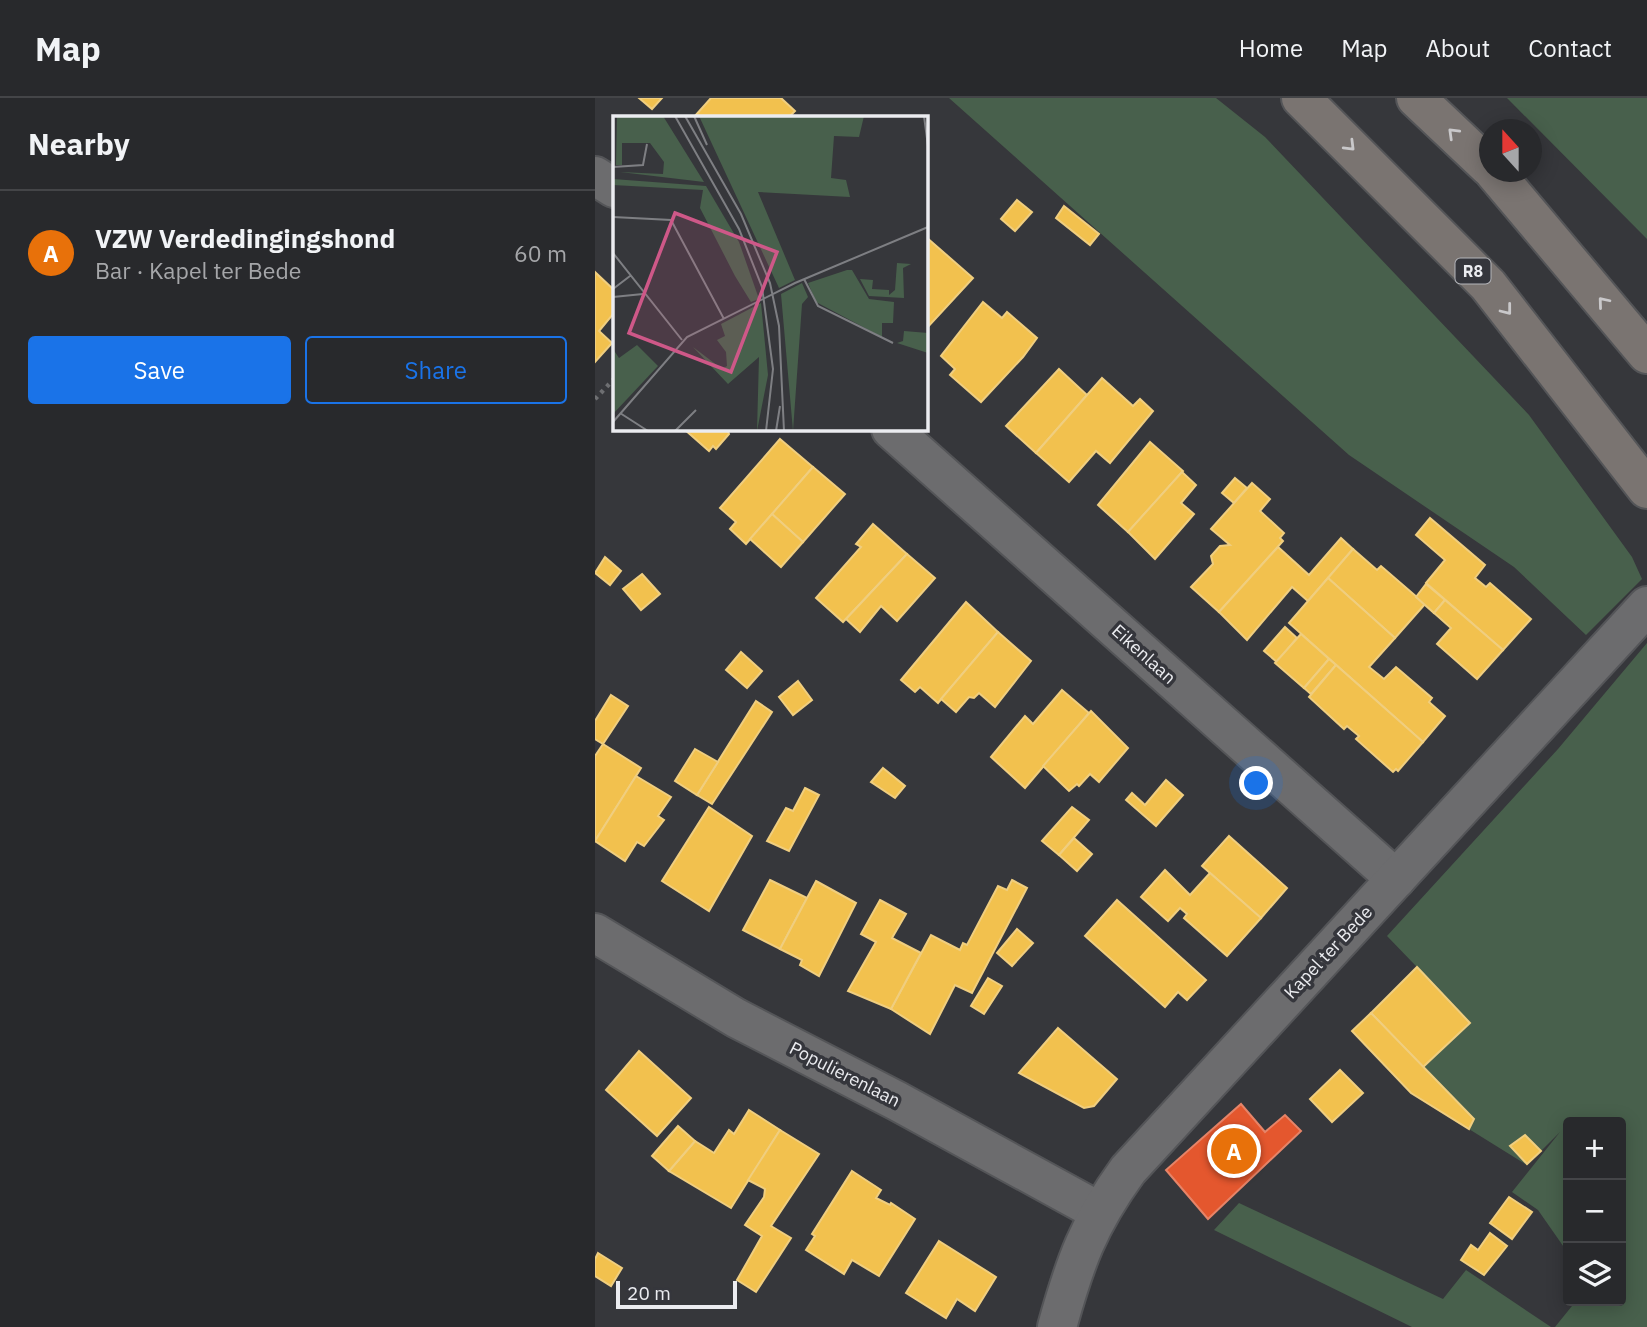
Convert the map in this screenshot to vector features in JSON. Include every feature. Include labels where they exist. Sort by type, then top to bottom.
[{"type":"highway","name":"R8","points":[[1301,98],[1487,285],[1636,474]]},
{"type":"highway","points":[[1416,98],[1479,158]]},
{"type":"highway","points":[[1502,182],[1647,354]]},
{"type":"street","points":[[595,176],[613,187]]},
{"type":"street","name":"Eikenlaan","points":[[892,430],[1396,880]]},
{"type":"street","name":"Kapel ter Bede","points":[[1057,1327],[1072,1271],[1098,1211],[1128,1170],[1647,606]]},
{"type":"street","name":"Populierenlaan","points":[[595,933],[736,1018],[897,1101],[1098,1211]]},
{"type":"path","points":[[595,399],[613,380]]},
{"type":"green space","points":[[949,98],[1216,98],[1265,137],[1529,415],[1632,557],[1642,579],[1586,635],[1514,567],[1349,455]]},
{"type":"green space","points":[[1507,98],[1647,98],[1647,239],[1542,133],[1542,119],[1528,119]]},
{"type":"green space","points":[[1647,643],[1647,1327],[1555,1327],[1572,1306],[1626,1306],[1626,1117],[1563,1117],[1563,1246],[1538,1210],[1512,1192],[1560,1132],[1527,1165],[1411,1093],[1423,1067],[1470,1022],[1387,936],[1558,749]]},
{"type":"green space","points":[[1239,1203],[1443,1299],[1466,1270],[1551,1327],[1412,1327],[1214,1230]]},
{"type":"building: Homes","points":[[639,98],[662,98],[652,109]]},
{"type":"building: Homes","points":[[711,98],[781,98],[795,111],[790,116],[695,116]]},
{"type":"building: Homes","points":[[1017,200],[1032,212],[1015,231],[1001,219]]},
{"type":"building: Homes","points":[[1064,206],[1099,234],[1090,245],[1056,218]]},
{"type":"building: Homes","points":[[927,238],[973,278],[927,328]]},
{"type":"building: Homes","points":[[595,272],[613,289],[613,314],[599,331],[612,343],[595,362]]},
{"type":"building: Homes","points":[[983,302],[1002,318],[1007,312],[1037,338],[981,402],[950,375],[955,369],[941,356]]},
{"type":"building: Homes","points":[[1059,369],[1087,395],[1036,453],[1006,426]]},
{"type":"building: Homes","points":[[1102,378],[1133,406],[1140,399],[1153,411],[1110,463],[1096,451],[1069,482],[1036,453]]},
{"type":"building: Homes","points":[[685,430],[727,430],[729,434],[716,449],[713,446],[709,451]]},
{"type":"building: Homes","points":[[780,439],[813,467],[746,544],[730,529],[736,522],[720,508]]},
{"type":"building: Homes","points":[[1150,442],[1183,471],[1128,532],[1098,505]]},
{"type":"building: Homes","points":[[813,467],[845,494],[803,542],[772,514]]},
{"type":"building: Homes","points":[[1182,472],[1196,485],[1181,503],[1194,514],[1155,559],[1128,532]]},
{"type":"building: Homes","points":[[1235,478],[1247,488],[1234,503],[1222,493]]},
{"type":"building: Homes","points":[[1252,483],[1270,499],[1260,511],[1284,533],[1280,538],[1283,541],[1219,612],[1191,587],[1213,564],[1211,556],[1220,546],[1230,545],[1211,529]]},
{"type":"building: Homes","points":[[772,514],[803,542],[781,567],[750,539]]},
{"type":"building: Homes","points":[[1430,518],[1485,565],[1475,578],[1486,587],[1490,583],[1531,619],[1503,650],[1426,583],[1445,560],[1416,535]]},
{"type":"building: Homes","points":[[873,524],[907,554],[843,622],[816,598],[861,547],[856,544]]},
{"type":"building: Homes","points":[[1341,538],[1353,549],[1308,601],[1292,587],[1247,640],[1219,612],[1278,547],[1309,575]]},
{"type":"building: Homes","points":[[1353,549],[1377,570],[1381,566],[1425,604],[1395,638],[1328,578]]},
{"type":"building: Homes","points":[[907,554],[935,578],[897,621],[881,606],[860,632],[846,619]]},
{"type":"building: Homes","points":[[605,557],[621,571],[610,585],[595,573]]},
{"type":"building: Homes","points":[[642,574],[660,594],[641,610],[623,589]]},
{"type":"building: Homes","points":[[1328,578],[1395,638],[1369,667],[1384,679],[1396,667],[1432,698],[1429,702],[1445,716],[1423,742],[1289,623]]},
{"type":"building: Homes","points":[[1426,584],[1445,600],[1434,613],[1416,597]]},
{"type":"building: Homes","points":[[1445,600],[1503,650],[1477,679],[1437,644],[1451,628],[1434,613]]},
{"type":"building: Homes","points":[[966,602],[998,632],[938,703],[920,687],[915,692],[901,680]]},
{"type":"building: Homes","points":[[1285,627],[1297,638],[1277,662],[1264,651]]},
{"type":"building: Homes","points":[[998,632],[1031,661],[995,707],[979,693],[974,698],[969,697],[956,712],[941,699]]},
{"type":"building: Homes","points":[[1301,634],[1329,659],[1304,688],[1275,663]]},
{"type":"building: Homes","points":[[741,652],[762,671],[747,688],[726,670]]},
{"type":"building: Homes","points":[[1329,659],[1336,665],[1311,694],[1304,688]]},
{"type":"building: Homes","points":[[1336,665],[1423,742],[1398,771],[1396,769],[1393,772],[1356,739],[1359,736],[1347,726],[1344,729],[1309,697]]},
{"type":"building: Homes","points":[[798,681],[812,700],[793,715],[779,697]]},
{"type":"building: Homes","points":[[1062,690],[1089,713],[1025,788],[991,757],[1025,716],[1033,724]]},
{"type":"building: Homes","points":[[611,695],[628,706],[603,744],[595,739],[595,721]]},
{"type":"building: Homes","points":[[756,701],[772,712],[712,804],[697,795]]},
{"type":"building: Homes","points":[[1091,711],[1128,748],[1099,782],[1090,774],[1079,786],[1077,784],[1069,791],[1043,766]]},
{"type":"building: Homes","points":[[603,744],[641,768],[595,841],[595,756]]},
{"type":"building: Homes","points":[[695,749],[718,762],[697,795],[675,781]]},
{"type":"building: Homes","points":[[883,768],[905,786],[895,798],[871,782]]},
{"type":"building: Homes","points":[[636,776],[671,797],[658,816],[664,820],[644,846],[637,842],[625,861],[595,841]]},
{"type":"building: Homes","points":[[1166,780],[1183,795],[1156,826],[1126,800],[1132,793],[1145,805]]},
{"type":"building: Homes","points":[[805,788],[819,795],[789,851],[767,841],[786,808],[793,811]]},
{"type":"building: Homes","points":[[709,807],[752,836],[709,911],[662,881]]},
{"type":"building: Homes","points":[[1072,807],[1089,820],[1059,855],[1042,841]]},
{"type":"building: Homes","points":[[1229,836],[1287,888],[1261,918],[1202,866]]},
{"type":"building: Homes","points":[[1074,838],[1092,854],[1077,871],[1059,855]]},
{"type":"building: Homes","points":[[1165,870],[1190,895],[1210,873],[1261,918],[1227,956],[1184,918],[1187,914],[1180,908],[1168,921],[1141,897]]},
{"type":"building: Homes","points":[[770,880],[807,898],[780,949],[743,930]]},
{"type":"building: Homes","points":[[1012,880],[1027,888],[972,993],[955,985],[930,1034],[891,1009],[931,935],[960,950],[963,943],[967,945],[998,886],[1007,890]]},
{"type":"building: Homes","points":[[816,881],[856,903],[819,976],[800,965],[802,960],[780,949]]},
{"type":"building: Homes","points":[[880,900],[906,914],[892,938],[921,953],[891,1009],[848,991],[876,942],[861,934]]},
{"type":"building: Homes","points":[[1117,900],[1206,980],[1187,1000],[1178,992],[1165,1007],[1085,936]]},
{"type":"building: Homes","points":[[1017,929],[1033,943],[1012,966],[997,953]]},
{"type":"building: Homes","points":[[1417,967],[1470,1023],[1423,1067],[1371,1013]]},
{"type":"building: Homes","points":[[988,978],[1002,986],[984,1014],[971,1006]]},
{"type":"building: Homes","points":[[1371,1013],[1474,1119],[1469,1129],[1411,1093],[1352,1031]]},
{"type":"building: Homes","points":[[1058,1028],[1117,1079],[1094,1106],[1084,1108],[1019,1073]]},
{"type":"building: Homes","points":[[639,1051],[691,1098],[657,1136],[606,1090]]},
{"type":"building: Homes","points":[[1340,1070],[1363,1093],[1332,1122],[1310,1099]]},
{"type":"building: Homes","points":[[749,1110],[780,1130],[731,1208],[669,1171],[695,1141],[714,1153],[729,1130],[734,1134]]},
{"type":"building: Homes","points":[[678,1126],[695,1141],[669,1171],[652,1156]]},
{"type":"building: Homes","points":[[780,1130],[819,1154],[771,1226],[791,1238],[756,1292],[737,1280],[762,1236],[745,1225],[764,1197],[765,1189],[748,1180]]},
{"type":"building: Homes","points":[[1525,1135],[1541,1151],[1527,1164],[1510,1146]]},
{"type":"building: Homes","points":[[852,1171],[881,1190],[876,1198],[890,1205],[891,1203],[915,1219],[879,1276],[852,1260],[844,1274],[806,1250],[815,1236],[812,1234]]},
{"type":"building: Homes","points":[[1509,1197],[1532,1212],[1512,1239],[1490,1223]]},
{"type":"building: Homes","points":[[1490,1233],[1507,1246],[1484,1275],[1461,1260],[1471,1245],[1478,1250]]},
{"type":"building: Homes","points":[[939,1241],[996,1277],[975,1311],[957,1299],[946,1318],[906,1293]]},
{"type":"building: Homes","points":[[598,1253],[622,1268],[611,1286],[595,1276],[595,1259]]},
{"type":"building: Shops","points":[[1241,1104],[1265,1132],[1285,1115],[1301,1131],[1208,1219],[1166,1170]]},
{"type":"place","name":"VZW Verdedingingshond","points":[[1234,1151]]}]
